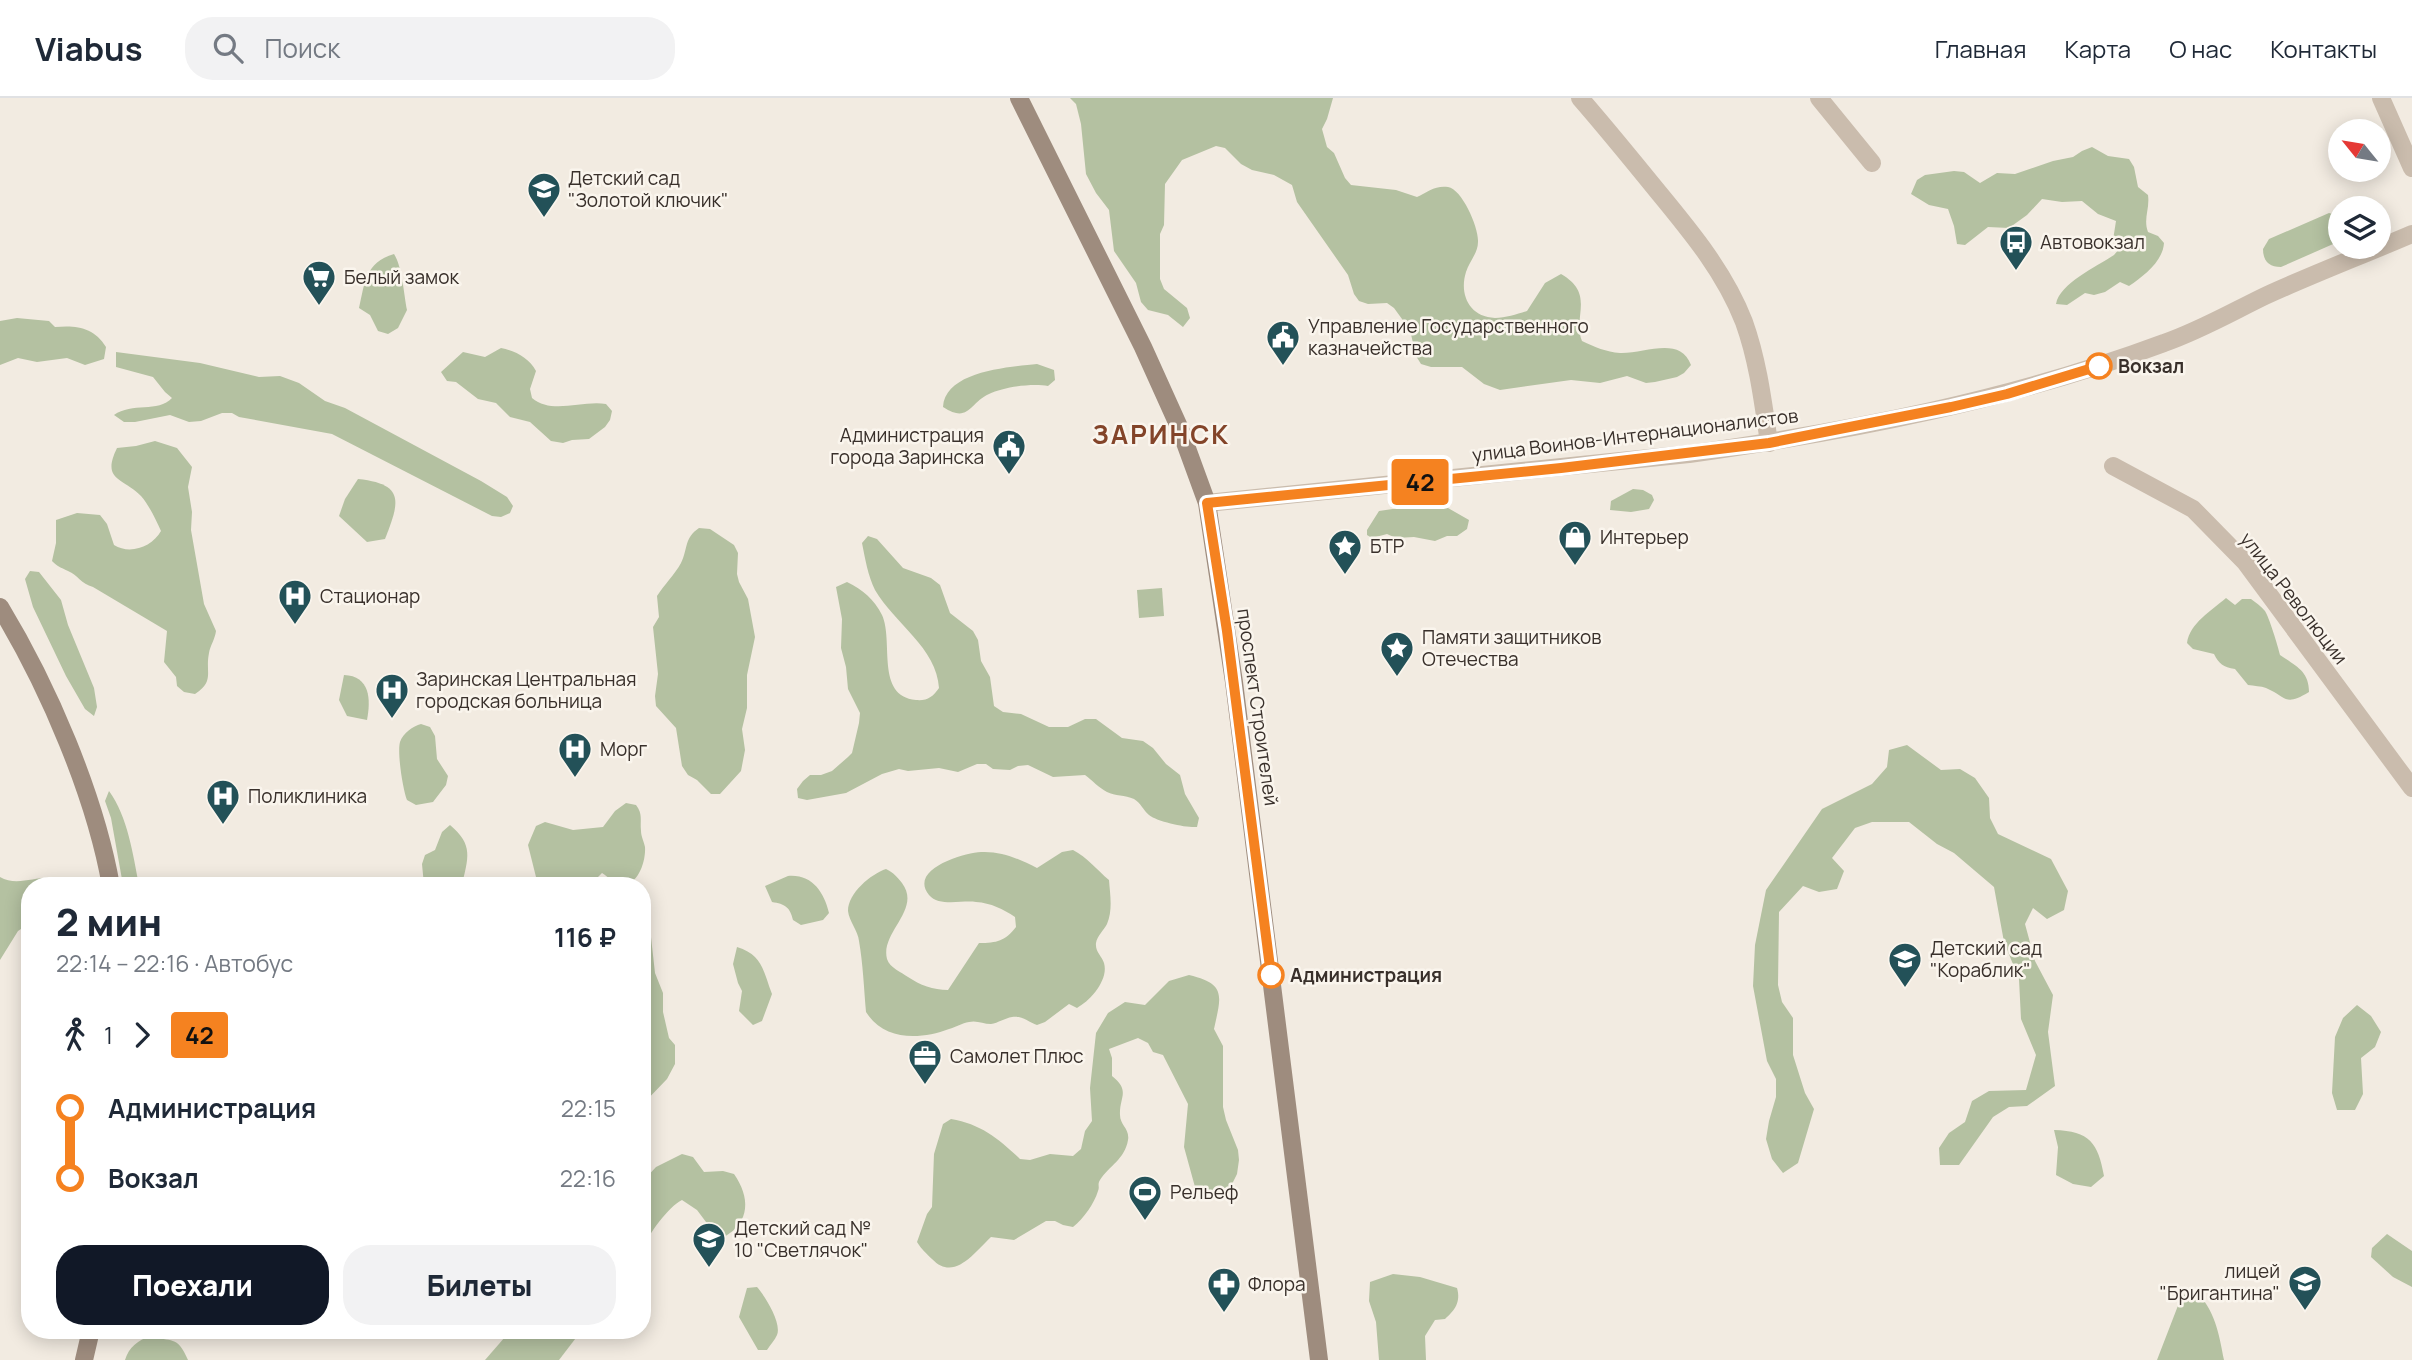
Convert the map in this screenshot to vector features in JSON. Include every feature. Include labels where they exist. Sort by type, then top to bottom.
[{"type":"street","name":"проспект Строителей","points":[[1019,98],[1143,347],[1180,429],[1207,503],[1229,644],[1319,1360]]},
{"type":"street","points":[[1580,98],[1699,241],[1722,278],[1743,321],[1754,355],[1769,443]]},
{"type":"street","points":[[1819,98],[1872,163]]},
{"type":"street","points":[[2381,98],[2412,168]]},
{"type":"street","name":"улица Воинов-Интернационалистов","points":[[1207,503],[1548,469],[1769,443],[1951,407],[2084,371],[2167,342],[2412,234]]},
{"type":"street","name":"улица Революции","points":[[2113,466],[2193,509],[2245,562],[2412,789]]},
{"type":"street","points":[[0,607],[21,643],[61,726],[90,805],[109,877]]},
{"type":"street","points":[[84,1360],[89,1339]]},
{"type":"green space","points":[[1070,98],[1333,98],[1322,129],[1327,147],[1334,153],[1351,185],[1396,190],[1417,197],[1444,187],[1459,194],[1473,219],[1478,236],[1477,250],[1464,280],[1465,296],[1473,309],[1486,317],[1495,318],[1527,311],[1545,283],[1561,274],[1578,290],[1582,341],[1620,353],[1670,348],[1686,356],[1691,365],[1677,377],[1655,382],[1646,383],[1627,376],[1600,383],[1571,380],[1500,390],[1484,384],[1462,367],[1431,367],[1421,364],[1416,356],[1410,330],[1394,308],[1387,303],[1368,304],[1359,301],[1348,275],[1297,202],[1292,185],[1274,175],[1252,170],[1241,164],[1225,148],[1216,146],[1182,160],[1165,184],[1164,225],[1160,234],[1160,279],[1164,289],[1187,308],[1190,318],[1183,327],[1168,315],[1148,310],[1141,302],[1136,283],[1114,251],[1109,210],[1086,174],[1081,124],[1076,104]]},
{"type":"green space","points":[[2092,147],[2108,156],[2129,159],[2134,167],[2138,187],[2148,195],[2148,232],[2158,236],[2164,243],[2163,250],[2146,273],[2129,286],[2120,282],[2105,292],[2094,295],[2085,293],[2067,305],[2056,304],[2064,289],[2114,255],[2120,248],[2113,240],[2116,221],[2098,214],[2082,201],[2042,199],[2027,215],[2009,228],[1988,227],[1965,245],[1957,244],[1948,209],[1929,205],[1911,194],[1917,180],[1925,175],[1964,172],[1980,183],[1997,173],[2015,174],[2073,157]]},
{"type":"green space","points":[[2328,213],[2328,246],[2281,267],[2273,266],[2264,257],[2263,249],[2269,239]]},
{"type":"green space","points":[[394,254],[401,273],[407,310],[398,328],[388,334],[378,331],[370,315],[359,308],[365,282],[372,268]]},
{"type":"green space","points":[[17,318],[49,321],[55,327],[70,326],[90,331],[106,347],[104,359],[85,365],[67,358],[37,362],[18,358],[0,365],[0,321]]},
{"type":"green space","points":[[501,348],[521,356],[530,362],[536,371],[530,389],[532,398],[549,406],[606,404],[612,411],[610,420],[589,439],[563,443],[551,441],[530,422],[510,417],[496,403],[478,399],[456,382],[447,381],[441,372],[463,352],[485,357]]},
{"type":"green space","points":[[116,352],[200,363],[259,377],[280,376],[299,383],[325,401],[345,408],[481,481],[507,497],[513,506],[510,513],[501,517],[492,516],[332,434],[239,417],[232,413],[189,422],[170,415],[124,422],[114,415],[129,409],[160,405],[172,398],[153,377],[116,367]]},
{"type":"green space","points":[[1037,364],[1054,370],[1055,380],[1048,386],[1026,385],[995,392],[982,398],[964,413],[952,412],[943,407],[946,395],[966,378],[995,369]]},
{"type":"green space","points":[[155,441],[177,448],[192,467],[188,487],[192,512],[191,530],[204,604],[216,631],[209,653],[207,681],[195,694],[184,692],[177,686],[176,677],[164,662],[167,631],[85,584],[52,561],[56,543],[56,520],[77,513],[100,515],[107,524],[114,545],[120,548],[140,548],[157,537],[161,531],[147,504],[116,477],[111,467],[117,448]]},
{"type":"green space","points":[[358,479],[384,485],[395,497],[393,515],[385,539],[367,542],[339,516],[345,499]]},
{"type":"green space","points":[[1633,489],[1652,495],[1654,500],[1649,509],[1631,512],[1610,510],[1611,501]]},
{"type":"green space","points":[[1420,505],[1448,508],[1469,520],[1467,529],[1457,536],[1447,536],[1435,541],[1414,537],[1396,538],[1387,534],[1372,538],[1367,535],[1367,530],[1379,511]]},
{"type":"green space","points":[[699,528],[710,529],[734,545],[738,553],[737,574],[748,599],[755,637],[747,675],[747,708],[742,729],[745,750],[741,771],[720,794],[711,794],[688,775],[682,766],[676,728],[656,706],[655,696],[658,674],[653,627],[659,617],[657,596],[679,567],[689,540]]},
{"type":"green space","points":[[868,536],[877,539],[903,568],[931,578],[940,585],[950,613],[973,631],[978,640],[981,661],[990,677],[994,706],[1003,712],[1021,714],[1049,727],[1068,727],[1085,719],[1096,719],[1122,738],[1143,741],[1180,775],[1185,794],[1199,818],[1197,827],[1153,818],[1134,799],[1107,792],[1085,775],[1053,777],[1028,765],[1010,770],[977,764],[958,772],[939,768],[908,771],[899,769],[882,774],[846,793],[807,800],[798,798],[797,789],[810,775],[832,771],[852,753],[859,723],[860,713],[848,689],[841,648],[842,619],[836,587],[847,582],[868,596],[879,609],[885,626],[890,678],[895,689],[903,696],[923,700],[939,688],[931,660],[875,590],[862,543]]},
{"type":"green space","points":[[30,571],[39,572],[61,600],[68,625],[94,688],[97,707],[94,716],[85,709],[66,676],[33,607],[25,579]]},
{"type":"green space","points":[[1162,588],[1164,616],[1139,618],[1137,590]]},
{"type":"green space","points":[[2226,598],[2235,605],[2242,599],[2251,599],[2263,609],[2280,655],[2304,674],[2309,692],[2290,700],[2266,688],[2248,685],[2235,669],[2222,664],[2214,654],[2193,649],[2187,643],[2197,623]]},
{"type":"green space","points":[[344,675],[353,676],[364,684],[369,704],[367,720],[347,716],[339,700]]},
{"type":"green space","points":[[421,724],[430,727],[435,736],[437,759],[448,776],[446,785],[433,802],[416,805],[407,800],[405,795],[399,747],[406,733]]},
{"type":"green space","points":[[1907,745],[1941,770],[1960,769],[1975,778],[1989,798],[1990,818],[1998,834],[2051,859],[2068,891],[2064,910],[2047,919],[2033,908],[2025,924],[2035,961],[2053,995],[2048,1032],[2055,1086],[2027,1106],[2009,1107],[1993,1117],[1959,1165],[1940,1165],[1939,1148],[1949,1133],[1965,1122],[1972,1101],[1989,1091],[2026,1090],[2036,1055],[2021,1019],[2019,979],[2004,942],[1994,887],[1954,853],[1937,844],[1909,822],[1872,822],[1855,828],[1832,858],[1844,871],[1837,889],[1819,892],[1803,886],[1779,912],[1778,985],[1782,1002],[1793,1018],[1793,1055],[1805,1093],[1814,1109],[1798,1163],[1783,1173],[1772,1159],[1766,1139],[1776,1097],[1776,1079],[1767,1061],[1753,986],[1755,945],[1766,890],[1822,809],[1872,784],[1887,767],[1889,750]]},
{"type":"green space","points":[[109,791],[125,824],[137,877],[122,877],[111,818],[105,801]]},
{"type":"green space","points":[[626,803],[636,805],[640,811],[645,847],[642,866],[636,877],[608,877],[602,873],[598,877],[536,877],[528,845],[536,826],[545,822],[573,830],[603,827],[615,811]]},
{"type":"green space","points":[[450,825],[463,839],[467,852],[464,877],[423,877],[422,864],[425,855],[435,850],[442,832]]},
{"type":"green space","points":[[1073,850],[1109,880],[1110,913],[1096,943],[1104,963],[1104,976],[1087,1000],[1077,1008],[1069,1004],[1037,1025],[1015,1017],[991,1024],[969,1022],[938,1033],[903,1036],[874,1022],[866,1012],[859,941],[848,911],[856,891],[867,880],[886,869],[899,879],[907,893],[904,912],[886,949],[888,962],[917,982],[948,990],[979,943],[996,942],[1004,938],[1016,927],[1015,917],[987,904],[933,899],[925,886],[926,877],[932,870],[952,859],[981,852],[1003,854],[1037,868],[1062,852]]},
{"type":"green space","points":[[788,876],[804,878],[816,886],[829,913],[823,920],[801,925],[793,920],[786,907],[772,902],[765,886]]},
{"type":"green space","points":[[0,877],[21,881],[21,929],[0,960]]},
{"type":"green space","points":[[651,937],[655,973],[663,993],[663,1012],[669,1038],[675,1045],[675,1064],[667,1079],[651,1096]]},
{"type":"green space","points":[[737,947],[757,959],[772,994],[762,1021],[753,1025],[739,1011],[742,991],[733,964]]},
{"type":"green space","points":[[1189,975],[1210,983],[1218,993],[1214,1029],[1223,1046],[1223,1107],[1239,1160],[1232,1184],[1218,1199],[1212,1192],[1202,1193],[1195,1187],[1184,1147],[1188,1104],[1163,1055],[1153,1052],[1148,1043],[1138,1038],[1109,1049],[1112,1076],[1123,1090],[1120,1115],[1128,1133],[1128,1140],[1120,1157],[1100,1180],[1094,1201],[1081,1219],[1073,1227],[1046,1221],[1014,1240],[991,1237],[971,1257],[956,1266],[948,1268],[932,1259],[917,1242],[932,1207],[934,1154],[943,1124],[951,1119],[980,1129],[997,1139],[1020,1159],[1030,1160],[1050,1154],[1073,1156],[1081,1149],[1085,1131],[1092,1121],[1090,1088],[1096,1033],[1108,1013],[1125,1002],[1145,1005],[1169,981]]},
{"type":"green space","points":[[2357,1005],[2371,1016],[2381,1032],[2375,1047],[2361,1058],[2363,1094],[2355,1110],[2337,1110],[2332,1093],[2335,1037],[2343,1018]]},
{"type":"green space","points":[[2054,1130],[2084,1136],[2095,1147],[2104,1176],[2091,1187],[2073,1184],[2056,1175],[2058,1147]]},
{"type":"green space","points":[[682,1154],[693,1157],[704,1172],[723,1171],[734,1174],[745,1200],[743,1217],[739,1224],[724,1237],[715,1234],[697,1210],[682,1200],[671,1208],[651,1233],[651,1172]]},
{"type":"green space","points":[[2387,1234],[2412,1251],[2412,1287],[2393,1277],[2371,1257],[2372,1248]]},
{"type":"green space","points":[[1393,1274],[1420,1277],[1457,1288],[1458,1302],[1454,1309],[1445,1319],[1435,1320],[1425,1336],[1426,1360],[1379,1360],[1376,1322],[1369,1301],[1370,1282]]},
{"type":"green space","points":[[757,1287],[775,1317],[778,1330],[767,1350],[758,1350],[739,1317],[747,1288]]},
{"type":"green space","points":[[2195,1291],[2212,1314],[2224,1360],[2157,1360],[2179,1303],[2185,1294]]},
{"type":"green space","points":[[503,1339],[575,1339],[559,1360],[485,1360]]},
{"type":"green space","points":[[142,1340],[173,1341],[180,1346],[188,1360],[125,1360],[129,1351]]},
{"type":"bus line","name":"42","points":[[1271,975],[1227,631],[1207,503],[1561,468],[1769,443],[2007,394],[2099,366]]},
{"type":"place","name":"Детский сад \"Золотой ключик\"","points":[[544,219]]},
{"type":"place","name":"Автовокзал","points":[[2016,272]]},
{"type":"place","name":"Белый замок","points":[[319,307]]},
{"type":"place","name":"Вокзал","points":[[2099,366]]},
{"type":"place","name":"Управление Государственного казначейства","points":[[1283,367]]},
{"type":"place","name":"Администрация города Заринска","points":[[1009,476]]},
{"type":"place","name":"Интерьер","points":[[1575,567]]},
{"type":"place","name":"БТР","points":[[1345,576]]},
{"type":"place","name":"Стационар","points":[[295,626]]},
{"type":"place","name":"Памяти защитников Отечества","points":[[1397,678]]},
{"type":"place","name":"Заринская Центральная городская больница","points":[[392,720]]},
{"type":"place","name":"Морг","points":[[575,779]]},
{"type":"place","name":"Поликлиника","points":[[223,826]]},
{"type":"place","name":"Администрация","points":[[1271,975]]},
{"type":"place","name":"Детский сад \"Кораблик\"","points":[[1905,989]]},
{"type":"place","name":"Самолет Плюс","points":[[925,1086]]},
{"type":"place","name":"Рельеф","points":[[1145,1222]]},
{"type":"place","name":"Детский сад № 10 \"Светлячок\"","points":[[709,1269]]},
{"type":"place","name":"лицей \"Бригантина\"","points":[[2305,1312]]},
{"type":"place","name":"Флора","points":[[1224,1314]]},
{"type":"district","name":"ЗАРИНСК","points":[[1161,435]]}]
